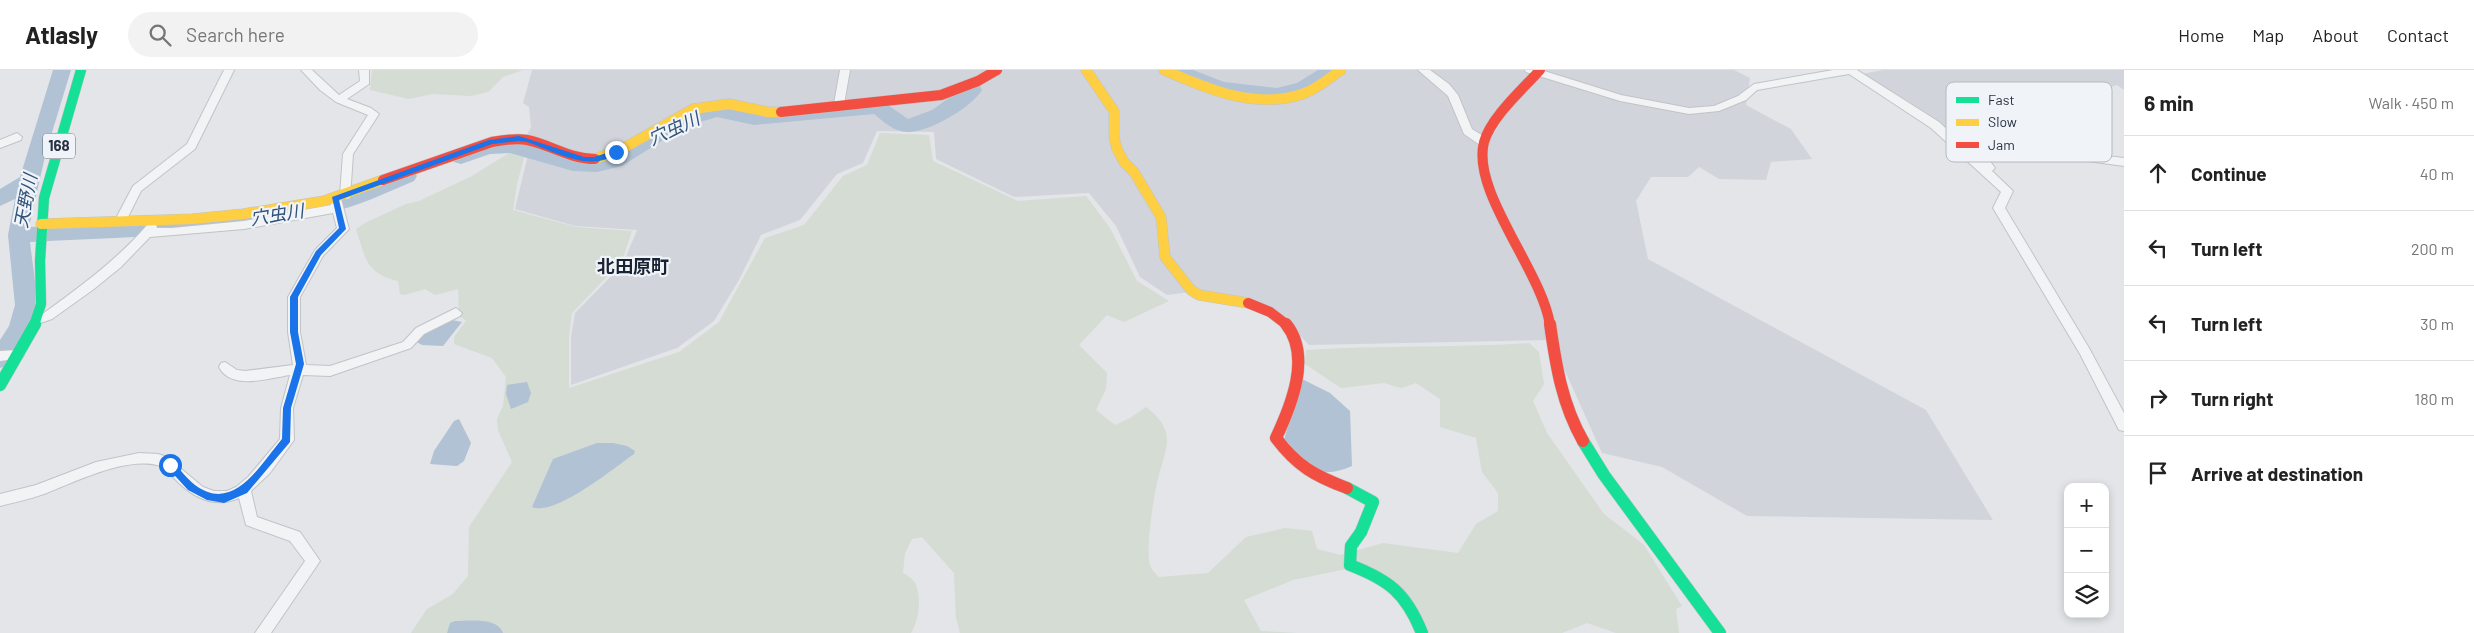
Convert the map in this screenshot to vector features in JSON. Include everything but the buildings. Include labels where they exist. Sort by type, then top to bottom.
[{"type":"main road","name":"168","points":[[0,385],[38,319],[42,304],[41,224],[44,198],[80,70]]},
{"type":"main road","points":[[41,224],[157,221],[243,214],[340,200],[492,142],[528,140],[570,156],[595,159],[616,152],[686,111],[696,108],[727,104],[773,112],[840,104],[926,98],[980,81],[997,70]]},
{"type":"main road","points":[[1086,70],[1114,111],[1114,137],[1117,149],[1124,162],[1134,172],[1144,187],[1161,217],[1165,257],[1183,281],[1191,290],[1200,295],[1247,302],[1263,308],[1288,326],[1295,341],[1296,372],[1292,404],[1276,438],[1287,453],[1310,474],[1359,492],[1373,502],[1361,532],[1351,546],[1350,565],[1375,574],[1394,584],[1410,602],[1422,633]]},
{"type":"main road","points":[[1164,70],[1216,91],[1273,100],[1303,94],[1341,70]]},
{"type":"main road","points":[[1536,71],[1500,115],[1484,142],[1483,158],[1491,192],[1511,227],[1543,296],[1553,337],[1555,362],[1570,416],[1604,475],[1720,633]]},
{"type":"street","points":[[120,222],[137,189],[191,146],[229,70]]},
{"type":"street","points":[[0,500],[38,490],[96,465],[154,459],[170,465],[192,487],[210,498],[224,499],[244,490],[287,440],[287,408],[300,364],[294,332],[294,297],[318,253],[343,229],[340,200],[348,154],[374,114],[368,109],[353,106],[340,100],[306,70]]},
{"type":"street","points":[[340,100],[365,82],[364,70]]},
{"type":"street","points":[[840,104],[845,70]]},
{"type":"street","points":[[1423,70],[1445,86],[1453,95],[1468,131],[1484,142]]},
{"type":"street","points":[[1536,71],[1620,98],[1705,111],[1742,98],[1754,87],[1851,70],[1935,125],[1946,135]]},
{"type":"street","points":[[0,144],[17,137]]},
{"type":"street","points":[[1975,162],[2007,191]]},
{"type":"street","points":[[1985,162],[2006,183],[2007,191],[1999,208],[2085,351],[2124,426]]},
{"type":"street","points":[[148,233],[198,232],[268,223],[340,200]]},
{"type":"street","points":[[38,319],[48,316],[102,278],[148,233],[157,221]]},
{"type":"street","points":[[226,367],[234,374],[245,376],[299,370],[330,371],[407,345],[420,330],[456,313]]},
{"type":"street","points":[[0,356],[18,356]]},
{"type":"street","points":[[244,490],[251,522],[295,536],[313,562],[262,633]]},
{"type":"shaded area","points":[[372,70],[523,70],[503,77],[488,92],[471,96],[432,94],[409,99],[370,90]]},
{"type":"shaded area","points":[[532,70],[1734,70],[1750,78],[1746,105],[1791,129],[1812,159],[1771,162],[1766,180],[1719,179],[1699,167],[1688,177],[1651,177],[1636,201],[1648,259],[1926,410],[1993,520],[1747,516],[1662,467],[1602,453],[1551,340],[1309,345],[1282,317],[1198,291],[1167,295],[1140,277],[1116,226],[1089,193],[1014,197],[936,159],[934,132],[877,131],[863,163],[837,174],[800,220],[761,235],[739,280],[714,321],[677,348],[571,385],[571,337],[575,313],[623,264],[637,230],[575,226],[515,209],[530,146],[521,146],[531,127],[529,107],[523,103]]},
{"type":"shaded area","points":[[1883,70],[2124,70],[2124,90],[2117,85],[2112,87],[2112,82],[1946,82],[1946,127],[1908,101],[1861,74]]},
{"type":"shaded area","points":[[880,133],[929,135],[933,161],[1018,201],[1086,196],[1110,228],[1137,281],[1169,301],[1124,322],[1107,315],[1079,345],[1107,373],[1106,389],[1096,410],[1115,425],[1146,407],[1156,416],[1166,432],[1166,448],[1154,497],[1149,547],[1150,565],[1159,577],[1208,573],[1246,537],[1285,528],[1312,531],[1317,549],[1340,555],[1383,543],[1458,553],[1476,524],[1498,511],[1498,493],[1482,472],[1476,438],[1440,427],[1440,399],[1416,383],[1401,388],[1384,383],[1341,388],[1305,364],[1306,350],[1529,343],[1539,352],[1544,384],[1533,401],[1547,433],[1604,514],[1644,545],[1682,606],[1676,609],[1679,633],[1616,633],[1587,623],[1562,633],[1427,633],[1365,565],[1293,580],[1244,600],[1261,631],[1298,633],[960,633],[956,618],[954,573],[922,537],[912,539],[905,553],[903,573],[914,582],[919,602],[918,615],[911,633],[411,633],[427,609],[453,594],[468,576],[469,527],[512,462],[498,430],[497,419],[503,406],[506,377],[492,358],[454,344],[454,337],[466,321],[459,315],[458,289],[435,295],[425,289],[405,295],[400,294],[398,281],[379,274],[368,263],[356,229],[406,204],[419,201],[472,176],[509,153],[518,151],[525,154],[517,184],[513,210],[576,227],[632,231],[622,261],[572,313],[569,337],[569,388],[679,352],[719,322],[765,238],[804,225],[843,176],[867,165]]},
{"type":"water","points":[[452,320],[462,322],[443,346],[422,345],[413,340],[424,331]]},
{"type":"water","points":[[1302,379],[1330,393],[1350,411],[1352,466],[1330,472],[1313,469],[1283,443]]},
{"type":"water","points":[[527,382],[531,393],[528,402],[511,409],[506,394],[507,385]]},
{"type":"water","points":[[459,419],[471,443],[464,461],[457,466],[430,464],[434,451],[454,421]]},
{"type":"water","points":[[597,443],[613,443],[627,446],[635,451],[634,454],[599,479],[569,498],[555,505],[542,508],[532,507],[553,459]]},
{"type":"water","points":[[455,621],[489,622],[495,624],[503,633],[447,633],[450,623]]},
{"type":"waterway","name":"天野川","points":[[19,235],[18,228],[36,152],[62,70]]},
{"type":"waterway","name":"穴虫川","points":[[1176,70],[1221,88],[1277,94],[1303,88],[1331,70]]},
{"type":"waterway","name":"穴虫川","points":[[461,157],[489,148],[510,146],[526,149],[573,164],[597,165],[615,161],[664,130],[694,117],[717,111],[754,119],[878,107],[900,124],[918,124],[959,102],[973,90]]},
{"type":"waterway","name":"穴虫川","points":[[19,235],[174,227],[252,220],[329,206],[407,176]]},
{"type":"waterway","points":[[0,199],[28,181]]},
{"type":"waterway","name":"天野川","points":[[0,359],[20,328],[26,305],[19,235]]},
{"type":"traffic: fast","points":[[0,385],[38,319],[41,304],[40,261],[44,198],[81,70]]},
{"type":"traffic: fast","points":[[1583,441],[1604,475],[1720,633]]},
{"type":"traffic: fast","points":[[1347,488],[1373,502],[1361,532],[1351,546],[1350,565],[1376,576],[1396,589],[1410,607],[1422,633]]},
{"type":"traffic: slow","points":[[1086,70],[1114,111],[1114,137],[1117,149],[1124,162],[1134,172],[1161,217],[1165,257],[1191,290],[1199,295],[1248,303]]},
{"type":"traffic: slow","points":[[1164,70],[1233,96],[1269,100],[1287,98],[1310,91],[1341,70]]},
{"type":"traffic: slow","points":[[595,159],[622,149],[693,109],[729,104],[768,112],[781,112]]},
{"type":"traffic: slow","points":[[41,224],[192,219],[243,214],[324,201],[383,180]]},
{"type":"traffic: jam","points":[[781,112],[941,95],[978,81],[997,70]]},
{"type":"traffic: jam","points":[[1540,70],[1493,124],[1484,142],[1483,158],[1486,177],[1494,198],[1536,280],[1546,304],[1560,383],[1569,413],[1583,441]]},
{"type":"traffic: jam","points":[[383,180],[492,142],[519,139],[536,142],[577,158],[595,159]]},
{"type":"traffic: jam","points":[[1248,303],[1276,315],[1288,327],[1295,343],[1297,364],[1294,395],[1289,412],[1276,438],[1299,465],[1315,475],[1347,488]]},
{"type":"district","name":"北田原町","points":[[633,267]]},
{"type":"route","points":[[170,465],[192,487],[210,498],[224,499],[244,490],[287,440],[287,408],[300,364],[294,332],[294,297],[296,290],[318,253],[343,229],[344,226],[335,199],[420,166],[492,142],[507,139],[528,140],[584,160],[595,159],[616,152]]}]
